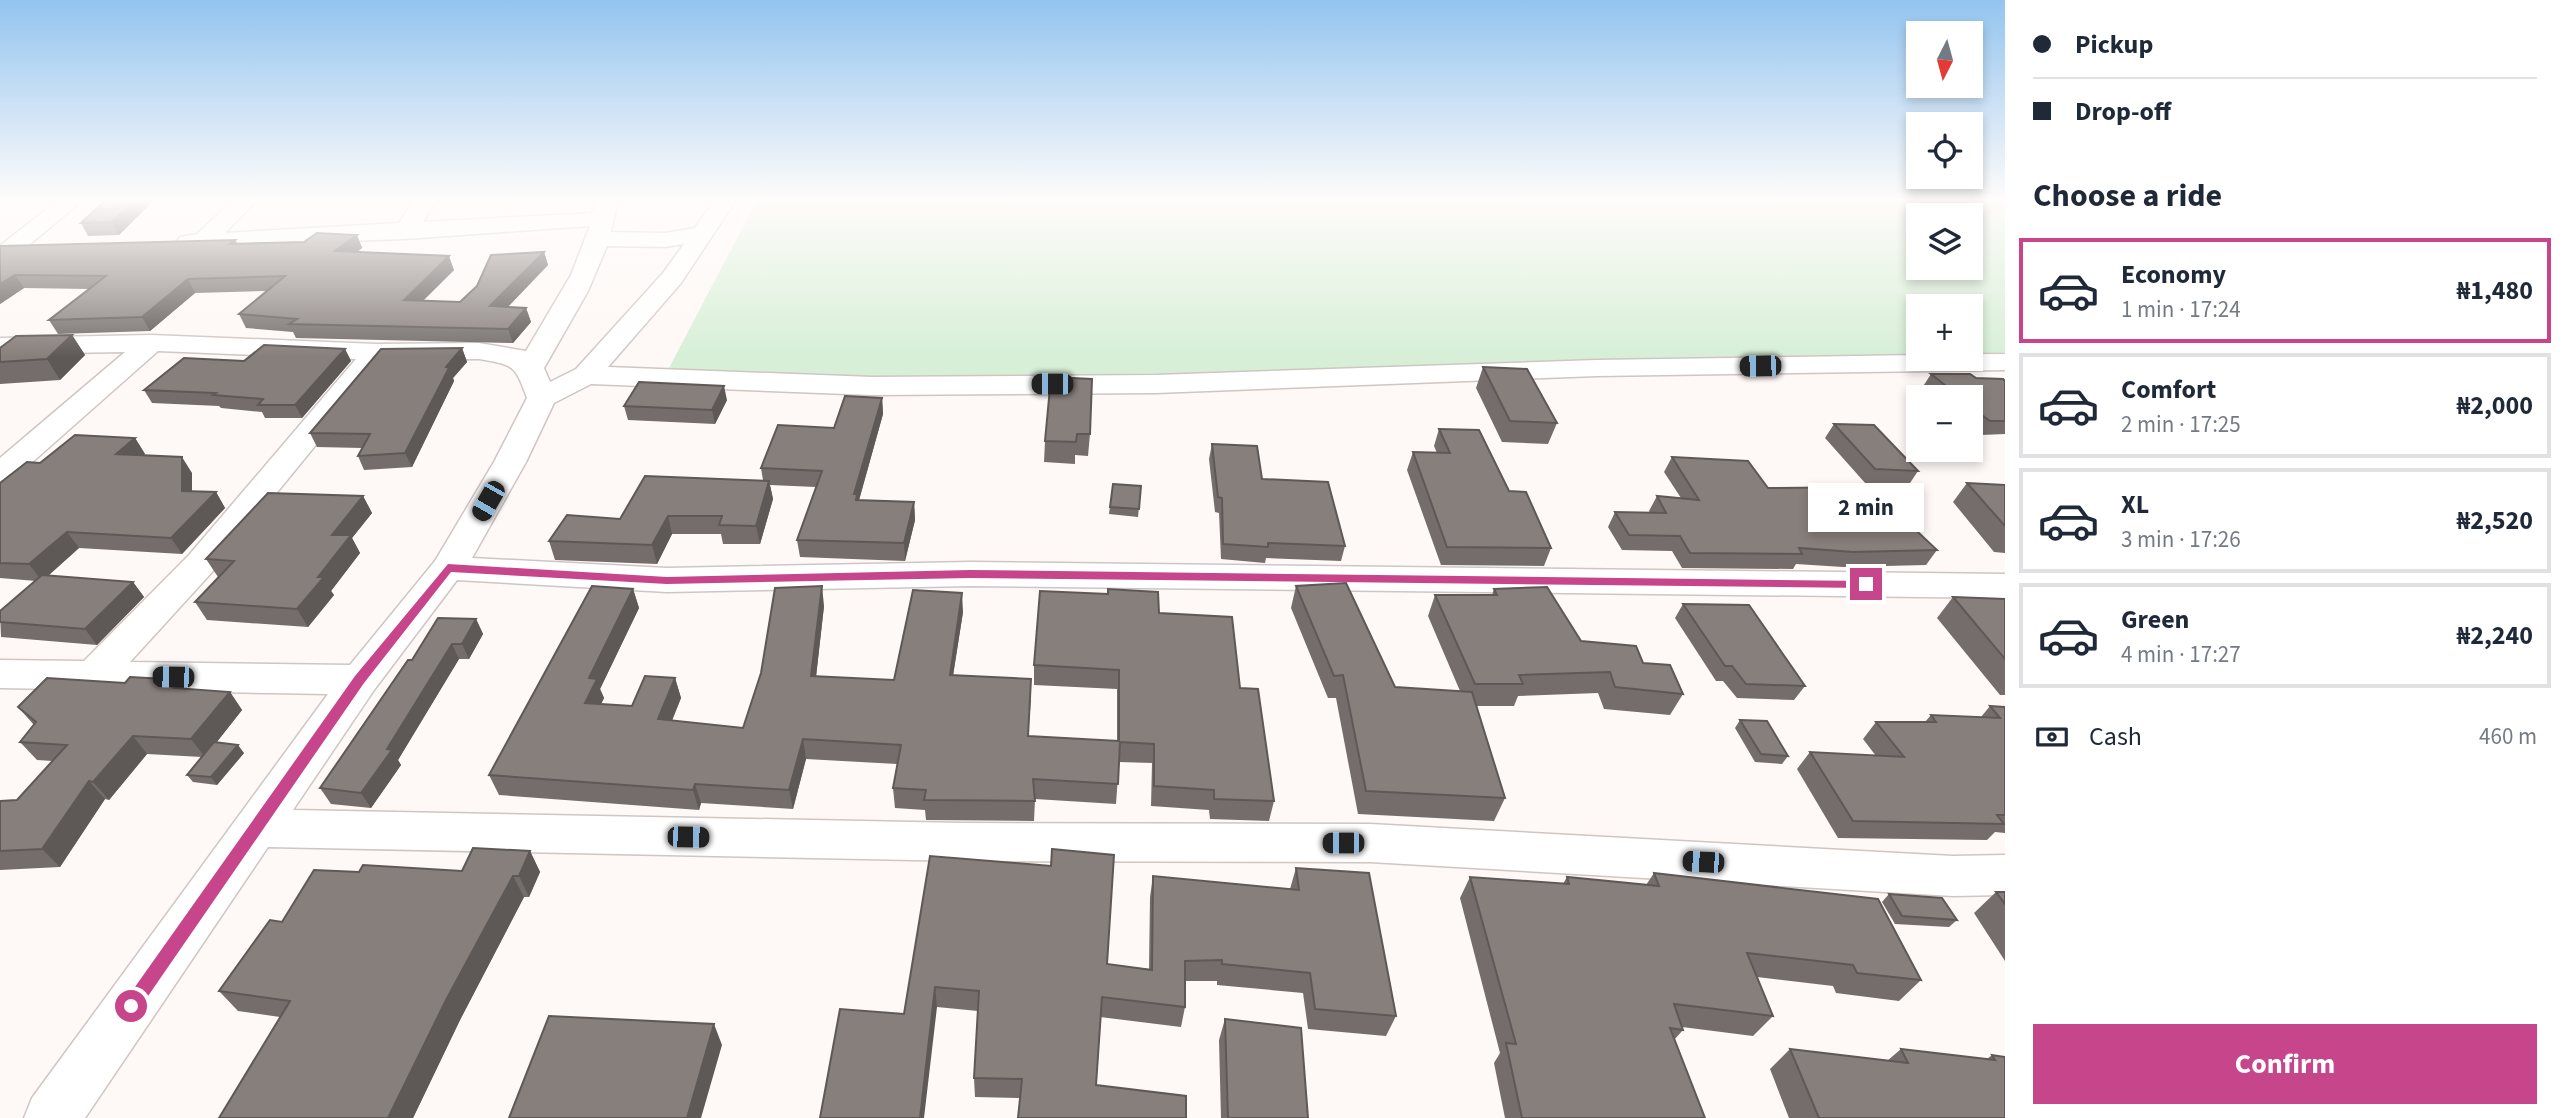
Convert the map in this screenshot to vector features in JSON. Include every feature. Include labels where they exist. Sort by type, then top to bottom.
[{"type":"street","points":[[52,1118],[360,680],[448,568],[510,462],[536,383],[590,252]]},
{"type":"street","points":[[586,375],[672,278],[688,252]]},
{"type":"street","points":[[0,346],[151,344],[377,352],[479,352],[519,358],[536,383]]},
{"type":"street","points":[[0,474],[151,344]]},
{"type":"street","points":[[93,676],[201,563],[377,352]]},
{"type":"street","points":[[536,383],[586,375],[872,386],[1156,384],[1597,368],[2005,362]]},
{"type":"street","points":[[448,568],[667,580],[984,574],[2005,586]]},
{"type":"street","points":[[0,674],[360,680]]},
{"type":"street","points":[[257,828],[935,841],[1370,843],[1953,876],[2005,875]]},
{"type":"green space","points":[[730,252],[1906,252],[1906,280],[1983,280],[1983,252],[2005,252],[2005,352],[1983,353],[1983,294],[1906,294],[1906,355],[658,389]]},
{"type":"building","points":[[0,252],[362,252],[449,256],[404,300],[460,302],[477,286],[491,255],[544,252],[490,306],[526,308],[508,329],[289,324],[297,319],[239,314],[285,276],[188,279],[142,317],[49,320],[106,276],[15,275],[0,284]]},
{"type":"building","points":[[72,335],[47,359],[0,362],[0,348],[16,336]]},
{"type":"building","points":[[264,345],[345,349],[295,405],[258,405],[263,399],[213,395],[216,393],[144,390],[184,358],[244,361]]},
{"type":"building","points":[[462,348],[446,367],[449,368],[405,453],[358,456],[370,434],[310,433],[381,349]]},
{"type":"building","points":[[1483,367],[1527,369],[1557,423],[1510,421]]},
{"type":"building","points":[[1931,374],[1970,374],[1976,378],[2003,379],[2005,421],[1990,421],[1983,416],[1983,385],[1945,385]]},
{"type":"building","points":[[1051,377],[1092,379],[1090,434],[1077,434],[1076,442],[1045,441]]},
{"type":"building","points":[[639,382],[724,386],[712,410],[624,406]]},
{"type":"building","points":[[845,396],[882,398],[854,494],[857,494],[856,500],[914,502],[904,543],[797,540],[822,471],[761,468],[778,425],[834,428]]},
{"type":"building","points":[[1834,424],[1874,425],[1906,458],[1906,462],[1918,471],[1875,469]]},
{"type":"building","points":[[1439,429],[1479,430],[1509,491],[1526,492],[1551,548],[1447,547],[1413,452],[1450,453]]},
{"type":"building","points":[[75,435],[135,438],[116,454],[182,457],[182,491],[216,492],[171,538],[67,532],[29,564],[0,563],[0,483],[27,462],[40,463]]},
{"type":"building","points":[[1212,444],[1257,446],[1262,479],[1328,482],[1345,546],[1268,543],[1268,547],[1223,544],[1222,498],[1218,497]]},
{"type":"building","points":[[1672,457],[1748,461],[1768,488],[1870,487],[1937,550],[1853,552],[1799,548],[1802,554],[1690,553],[1680,536],[1629,535],[1615,512],[1666,513],[1657,496],[1699,500]]},
{"type":"building","points":[[645,476],[769,481],[756,526],[719,525],[722,516],[668,516],[652,545],[549,541],[567,515],[620,519]]},
{"type":"building","points":[[1967,483],[2005,485],[2005,526]]},
{"type":"building","points":[[1113,484],[1141,486],[1139,509],[1110,507]]},
{"type":"building","points":[[268,493],[363,496],[332,535],[351,535],[318,577],[324,577],[297,609],[195,602],[234,561],[206,559]]},
{"type":"building","points":[[42,575],[133,582],[85,629],[0,622],[0,611]]},
{"type":"building","points":[[1346,583],[1395,687],[1472,692],[1505,798],[1366,791],[1343,675],[1334,676],[1296,586]]},
{"type":"building","points":[[592,586],[633,589],[589,678],[597,679],[585,703],[632,706],[645,676],[675,678],[658,719],[743,728],[761,673],[775,588],[822,586],[811,676],[894,680],[913,590],[962,593],[950,675],[1031,679],[1028,736],[1119,741],[1119,670],[1034,665],[1040,591],[1108,594],[1108,589],[1158,592],[1159,613],[1232,617],[1240,688],[1258,689],[1274,801],[1214,799],[1214,790],[1154,786],[1154,744],[1120,742],[1118,784],[1033,779],[1035,801],[924,800],[926,790],[893,788],[901,745],[803,739],[789,790],[695,784],[693,790],[489,775]]},
{"type":"building","points":[[1547,587],[1581,641],[1636,646],[1643,663],[1670,665],[1683,694],[1615,687],[1610,672],[1519,675],[1523,684],[1475,684],[1435,595],[1497,595],[1494,589]]},
{"type":"building","points":[[1953,597],[2005,599],[2005,659]]},
{"type":"building","points":[[1683,604],[1749,605],[1805,686],[1746,684],[1732,666],[1725,666]]},
{"type":"building","points":[[438,618],[476,619],[462,644],[452,644],[387,749],[392,750],[361,793],[320,788],[408,660],[412,660]]},
{"type":"building","points":[[130,677],[181,680],[174,688],[230,692],[191,739],[133,736],[93,782],[89,781],[42,849],[0,851],[0,801],[17,800],[67,745],[20,742],[36,722],[18,707],[47,678],[125,683]]},
{"type":"building","points":[[1990,706],[2005,707],[2005,815],[1997,815],[2004,824],[1853,821],[1810,752],[1904,757],[1876,722],[1936,722],[1931,715],[2000,718]]},
{"type":"building","points":[[1740,720],[1767,721],[1788,756],[1761,754]]},
{"type":"building","points":[[214,742],[238,745],[211,777],[187,775]]},
{"type":"building","points":[[473,848],[530,851],[519,876],[513,876],[446,1000],[388,1118],[219,1118],[290,1001],[219,991],[270,920],[282,922],[314,870],[359,872],[363,865],[462,871]]},
{"type":"building","points":[[1052,849],[1114,855],[1107,964],[1152,970],[1153,876],[1299,890],[1296,868],[1369,873],[1396,1016],[1315,1009],[1310,973],[1222,964],[1222,960],[1185,961],[1185,1007],[1102,997],[1096,1085],[1186,1096],[1186,1118],[1018,1118],[1022,1079],[974,1078],[979,991],[935,987],[920,1118],[820,1118],[840,1009],[904,1014],[930,856],[1051,866]]},
{"type":"building","points":[[1654,873],[1878,899],[1921,980],[1857,973],[1853,965],[1747,953],[1773,1016],[1674,1004],[1683,1030],[1670,1028],[1705,1118],[1522,1118],[1506,1043],[1516,1044],[1470,877],[1569,884],[1567,877],[1659,886]]},
{"type":"building","points":[[1996,892],[2005,892],[2005,904]]},
{"type":"building","points":[[1889,894],[1942,898],[1957,920],[1902,916]]},
{"type":"building","points":[[549,1016],[714,1024],[687,1118],[509,1118]]},
{"type":"building","points":[[1225,1019],[1301,1028],[1308,1118],[1228,1118]]},
{"type":"building","points":[[1790,1049],[1908,1063],[1901,1049],[1995,1060],[1992,1055],[2005,1057],[2005,1118],[1819,1118]]},
{"type":"route","points":[[131,1006],[360,680],[448,568],[667,580],[970,574],[1374,576],[1866,584]]}]
